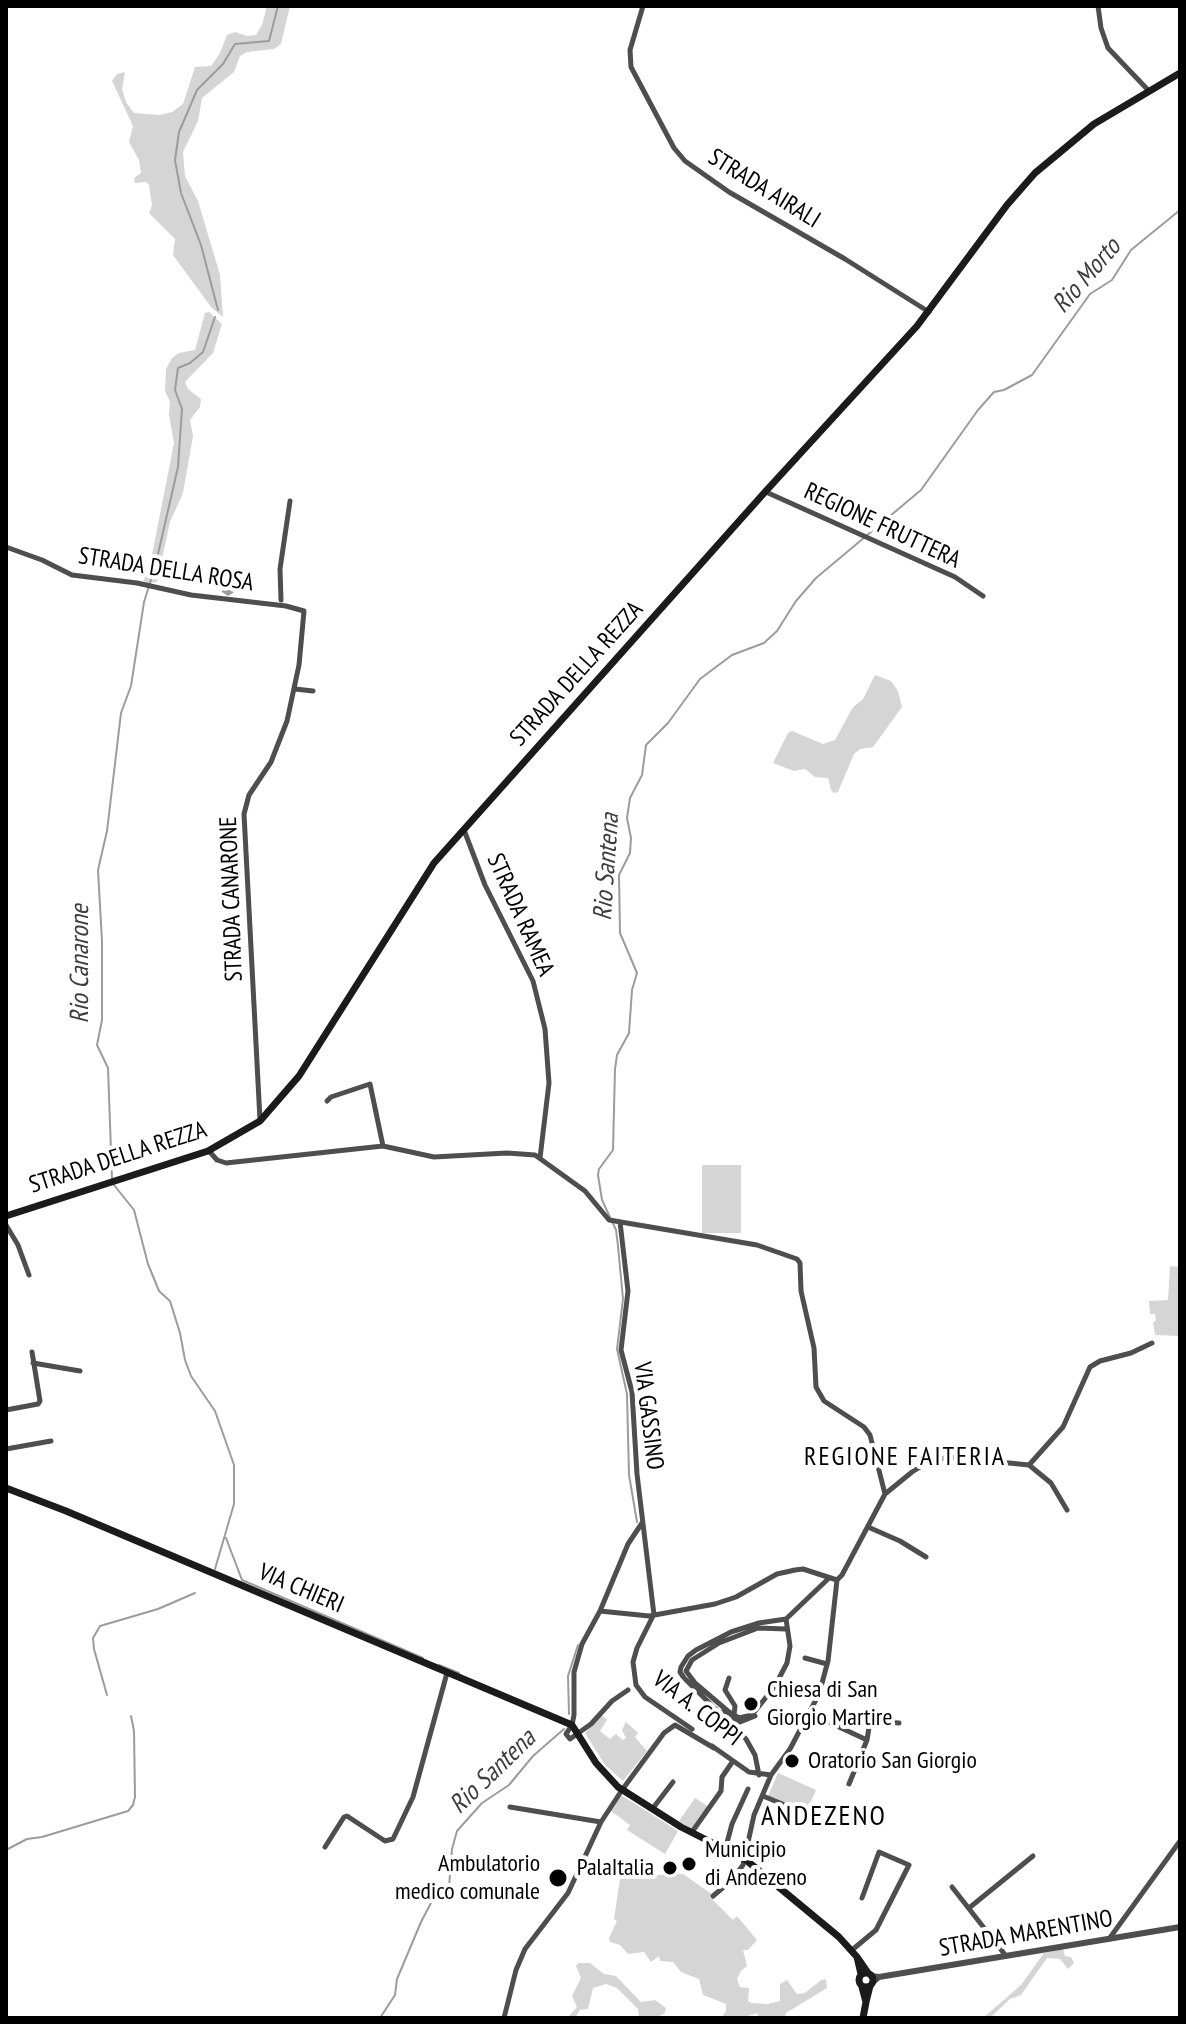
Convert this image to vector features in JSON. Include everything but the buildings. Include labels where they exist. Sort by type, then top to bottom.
[{"type":"main road","name":"STRADA DELLA REZZA","points":[[6,1216],[208,1151],[260,1121],[299,1076],[420,882],[765,492],[929,312],[992,222],[1035,173],[1094,124],[1180,73]]},
{"type":"main road","name":"VIA CHIERI","points":[[8,1486],[572,1725]]},
{"type":"main road","points":[[572,1725],[603,1771],[622,1790],[691,1833],[746,1860],[854,1953],[869,1979],[863,2018]]},
{"type":"street","name":"STRADA AIRALI","points":[[643,6],[630,50],[631,67],[674,148],[685,161],[729,192],[929,312]]},
{"type":"street","points":[[1098,6],[1108,48],[1150,91]]},
{"type":"street","name":"REGIONE FRUTTERA","points":[[765,492],[955,577],[983,596]]},
{"type":"street","points":[[279,602],[282,545],[290,501]]},
{"type":"street","name":"STRADA DELLA ROSA","points":[[6,547],[72,575],[150,585],[191,595],[279,602]]},
{"type":"street","name":"STRADA CANARONE","points":[[260,1121],[244,814],[249,795],[271,762],[287,721],[306,614],[279,602]]},
{"type":"street","points":[[295,689],[313,691]]},
{"type":"street","name":"STRADA RAMEA","points":[[464,830],[485,885],[533,981],[545,1029],[549,1083],[540,1158]]},
{"type":"street","points":[[327,1101],[370,1084],[383,1146]]},
{"type":"street","points":[[208,1151],[217,1160],[226,1163],[383,1146],[434,1157],[507,1153],[535,1155],[585,1191],[614,1221],[757,1245],[799,1260],[801,1291],[814,1348],[816,1387],[824,1401],[864,1427],[870,1435],[885,1494]]},
{"type":"street","name":"VIA GASSINO","points":[[614,1221],[628,1291],[621,1350],[632,1392],[642,1518],[654,1615]]},
{"type":"street","points":[[6,1225],[18,1245],[29,1275]]},
{"type":"street","points":[[1029,1465],[1063,1427],[1090,1367],[1152,1343]]},
{"type":"street","points":[[6,1410],[40,1401],[32,1352]]},
{"type":"street","points":[[33,1363],[80,1371]]},
{"type":"street","points":[[6,1449],[51,1441]]},
{"type":"street","points":[[713,1896],[732,1880],[746,1860],[754,1815],[771,1775],[790,1749],[819,1694],[827,1664],[837,1580],[885,1494],[912,1472],[949,1457],[1029,1465],[1051,1483],[1067,1510]]},
{"type":"street","points":[[572,1725],[574,1672],[586,1636],[630,1541],[640,1528],[642,1518]]},
{"type":"street","points":[[868,1527],[926,1557]]},
{"type":"street","points":[[630,1541],[640,1542],[646,1538],[640,1533],[635,1535]]},
{"type":"street","points":[[600,1611],[644,1616],[727,1600],[787,1571],[803,1569],[837,1580]]},
{"type":"street","points":[[771,1775],[759,1775],[751,1748],[738,1731],[680,1672],[684,1660],[705,1644],[759,1623],[786,1619],[828,1579]]},
{"type":"street","name":"VIA A. COPPI","points":[[654,1615],[633,1662],[637,1686],[645,1697],[714,1748],[749,1772],[759,1775]]},
{"type":"street","points":[[786,1619],[790,1646],[784,1672],[752,1715],[739,1718],[734,1715],[690,1678],[686,1671],[690,1662],[711,1646],[752,1630],[786,1629]]},
{"type":"street","points":[[805,1658],[827,1664]]},
{"type":"street","points":[[325,1847],[347,1816],[385,1841],[393,1839],[413,1797],[447,1673]]},
{"type":"street","points":[[729,1678],[725,1686],[735,1706],[734,1715]]},
{"type":"street","points":[[578,1733],[628,1690]]},
{"type":"street","points":[[716,1710],[740,1722],[754,1720],[768,1701]]},
{"type":"street","points":[[809,1713],[867,1740]]},
{"type":"street","points":[[849,1784],[867,1740],[870,1721],[899,1723]]},
{"type":"street","points":[[504,2018],[516,1970],[525,1949],[568,1893],[601,1822],[664,1733],[675,1725],[714,1748]]},
{"type":"street","points":[[738,1731],[749,1736]]},
{"type":"street","points":[[691,1833],[721,1791],[722,1777],[733,1761]]},
{"type":"street","points":[[652,1809],[673,1782]]},
{"type":"street","points":[[725,1850],[732,1824],[748,1789]]},
{"type":"street","points":[[763,1796],[828,1823]]},
{"type":"street","points":[[510,1807],[601,1822]]},
{"type":"street","points":[[1109,1939],[1180,1841]]},
{"type":"street","points":[[854,1953],[876,1930],[909,1865],[879,1852],[862,1898]]},
{"type":"street","points":[[969,1908],[1033,1856]]},
{"type":"street","points":[[952,1887],[1006,1956]]},
{"type":"street","name":"STRADA MARENTINO","points":[[869,1979],[1180,1927]]},
{"type":"shaded area","points":[[267,6],[290,6],[281,44],[274,49],[247,52],[240,56],[234,72],[202,98],[198,121],[183,152],[185,176],[198,201],[220,275],[223,317],[211,307],[173,255],[175,239],[149,213],[152,205],[149,185],[146,182],[135,183],[134,178],[141,173],[139,160],[129,142],[133,126],[112,81],[117,74],[125,72],[122,89],[134,113],[160,115],[172,112],[183,104],[195,67],[211,66],[227,35],[235,32],[256,35]]},
{"type":"shaded area","points":[[209,312],[222,324],[213,353],[185,382],[188,389],[201,399],[200,407],[190,420],[193,436],[183,493],[170,522],[157,582],[147,583],[143,581],[149,570],[174,443],[170,402],[165,391],[166,369],[179,353],[195,350],[205,313]]},
{"type":"shaded area","points":[[236,577],[239,582],[236,591],[228,596],[222,592],[224,578]]},
{"type":"shaded area","points":[[875,675],[891,681],[898,691],[902,707],[873,747],[860,749],[854,754],[838,792],[831,790],[828,778],[815,777],[805,769],[794,771],[773,763],[788,733],[792,731],[823,744],[835,740]]},
{"type":"shaded area","points":[[702,1165],[741,1165],[741,1233],[702,1233]]},
{"type":"shaded area","points":[[1170,1266],[1180,1267],[1180,1336],[1155,1335],[1155,1314],[1150,1314],[1149,1301],[1168,1300]]},
{"type":"shaded area","points":[[601,1715],[607,1720],[600,1731],[610,1739],[616,1734],[623,1740],[626,1738],[622,1730],[626,1722],[638,1733],[635,1737],[647,1751],[623,1781],[605,1765],[585,1733]]},
{"type":"shaded area","points":[[778,1773],[816,1790],[806,1813],[768,1796]]},
{"type":"shaded area","points":[[621,1795],[678,1831],[665,1854],[627,1830],[630,1825],[611,1811]]},
{"type":"shaded area","points":[[695,1798],[709,1807],[693,1830],[679,1821]]},
{"type":"shaded area","points":[[621,1872],[683,1874],[716,1897],[713,1900],[733,1920],[737,1916],[757,1940],[748,1950],[743,1950],[747,1966],[737,1979],[740,1987],[749,1988],[748,2001],[751,2003],[780,2001],[780,1984],[787,1980],[797,1994],[805,1993],[826,1979],[827,1988],[786,2013],[785,2018],[759,2018],[757,2013],[742,2018],[721,2018],[726,2004],[703,1995],[699,1979],[681,1972],[673,1962],[660,1961],[659,1956],[651,1962],[644,1952],[628,1954],[620,1945],[610,1942],[617,1921],[614,1919]]},
{"type":"shaded area","points":[[1063,1949],[1065,1956],[1071,1957],[1074,1963],[1068,1969],[1060,1959],[1047,1958],[1021,1995],[1010,1999],[990,2018],[983,2018],[1021,1985],[1044,1953]]},
{"type":"shaded area","points":[[578,1963],[590,1963],[604,1974],[616,1976],[641,2002],[655,2000],[666,2008],[665,2013],[656,2018],[639,2018],[638,2009],[617,1988],[606,1984],[593,1988],[588,2009],[580,2010],[575,2018],[567,2018],[577,2007],[572,1996],[581,1978],[576,1966]]},
{"type":"waterway","points":[[218,310],[201,245],[181,193],[175,160],[179,132],[197,90],[223,64],[235,44],[269,41],[278,6]]},
{"type":"waterway","name":"Rio Santena","points":[[637,1522],[629,1475],[627,1394],[617,1349],[623,1299],[618,1246],[616,1230],[602,1200],[598,1175],[613,1150],[615,1069],[617,1055],[629,1033],[632,990],[637,973],[620,933],[619,875],[630,853],[627,818],[630,798],[642,775],[646,745],[668,723],[700,679],[732,655],[764,643],[777,631],[796,601],[816,578],[921,490],[994,392],[1032,375],[1090,294],[1112,280],[1131,250],[1180,210]]},
{"type":"waterway","name":"Rio Canarone","points":[[112,1179],[108,1068],[97,1045],[102,1020],[98,870],[107,831],[121,713],[131,686],[144,602],[178,467],[182,409],[175,390],[178,368],[203,352],[215,317]]},
{"type":"waterway","name":"Rio Canarone","points":[[114,1185],[134,1210],[148,1264],[159,1291],[170,1301],[191,1376],[215,1411],[234,1465],[234,1504],[215,1569]]},
{"type":"waterway","points":[[226,1538],[242,1580],[423,1658]]},
{"type":"waterway","name":"Rio Canarone","points":[[107,1695],[94,1649],[93,1638],[100,1626],[158,1609],[195,1593]]},
{"type":"waterway","name":"Rio Santena","points":[[569,1714],[568,1676],[578,1645]]},
{"type":"waterway","points":[[439,1665],[459,1673]]},
{"type":"waterway","name":"Rio Canarone","points":[[6,1850],[27,1839],[128,1811],[135,1797],[131,1716]]},
{"type":"waterway","name":"Rio Santena","points":[[380,2018],[395,1995],[397,1979],[432,1901],[449,1887],[452,1849],[457,1831],[482,1803],[509,1785],[533,1756],[564,1729]]},
{"type":"place","name":"Chiesa di San Giorgio Martire","points":[[751,1704]]},
{"type":"place","name":"Oratorio San Giorgio","points":[[792,1761]]},
{"type":"place","name":"Municipio di Andezeno","points":[[689,1864]]},
{"type":"place","name":"PalaItalia","points":[[670,1868]]},
{"type":"place","name":"Ambulatorio medico comunale","points":[[558,1878]]},
{"type":"district","name":"REGIONE FAITERIA","points":[[905,1458]]},
{"type":"district","name":"ANDEZENO","points":[[824,1817]]},
{"type":"water label","name":"Rio Morto","points":[[1087,276]]}]
